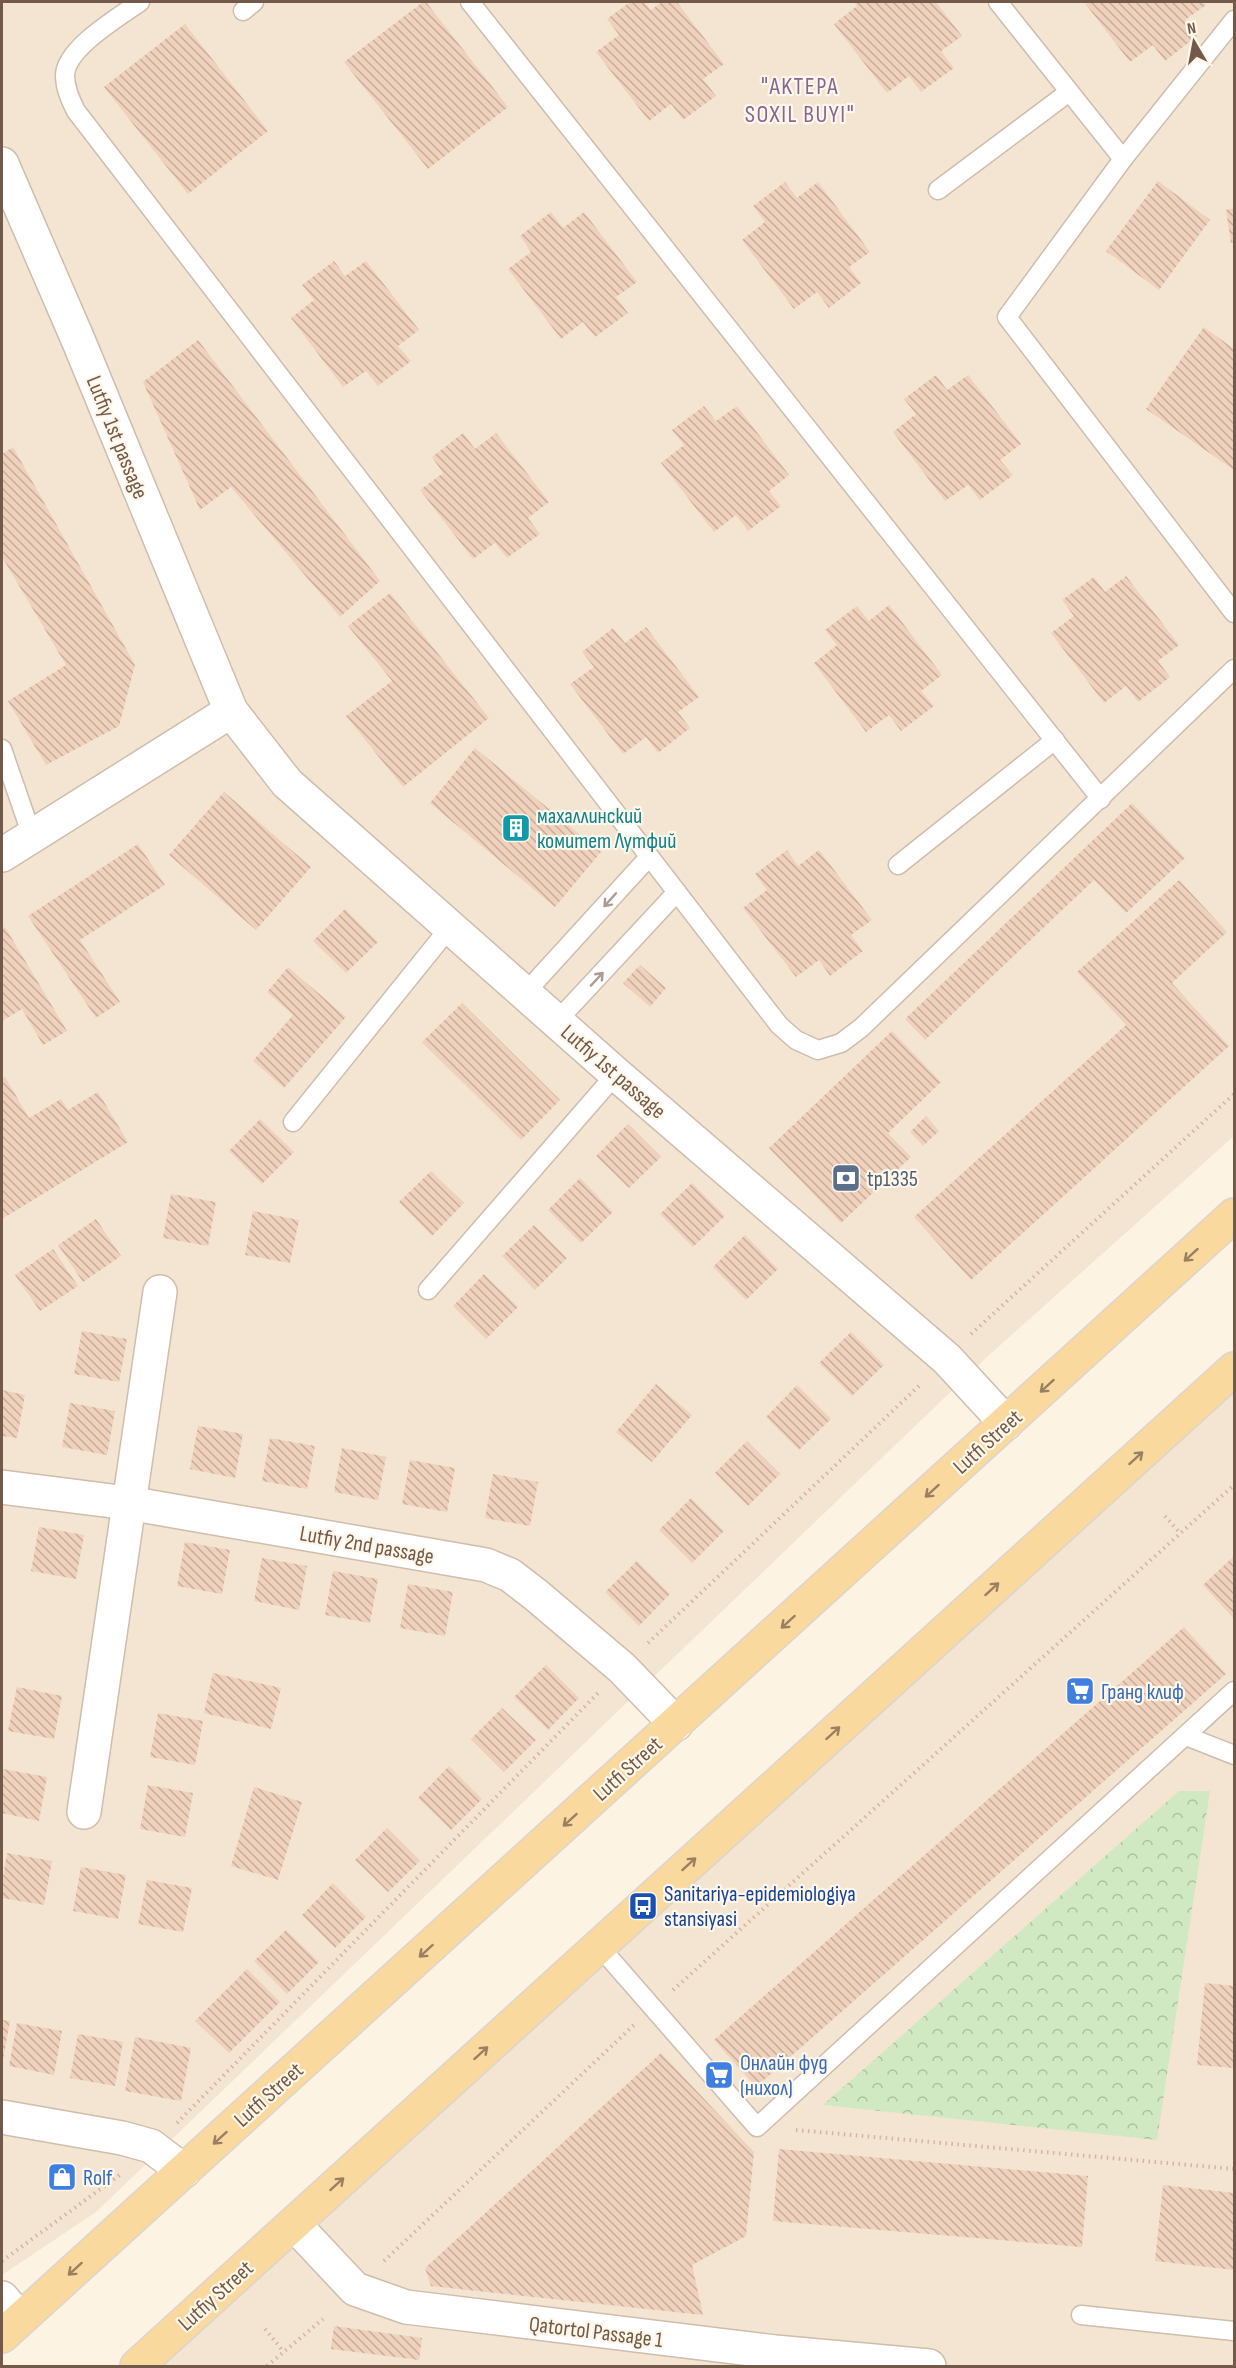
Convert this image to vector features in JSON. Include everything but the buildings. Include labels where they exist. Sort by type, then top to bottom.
[{"type":"main road","name":"Lutfi Street","points":[[8,2318],[184,2171],[1234,1215]]},
{"type":"main road","points":[[294,2224],[1234,1369]]},
{"type":"main road","name":"Lutfiy Street","points":[[137,2367],[294,2224]]},
{"type":"street","name":"Lutfiy 1st passage","points":[[2,164],[79,342],[231,711],[287,783],[616,1074],[947,1359],[1006,1423]]},
{"type":"street","points":[[2,855],[231,711]]},
{"type":"street","points":[[84,1812],[160,1292]]},
{"type":"street","name":"Lutfiy 2nd passage","points":[[2,1487],[128,1503],[486,1565],[510,1575],[536,1595],[622,1668],[676,1724]]},
{"type":"street","points":[[2,2117],[122,2138],[151,2146],[184,2171]]},
{"type":"street","name":"Qatortol Passage 1","points":[[294,2224],[355,2289],[406,2307],[775,2352],[929,2367]]},
{"type":"lane","points":[[140,2],[72,56],[65,73],[68,93],[76,111],[779,1025],[796,1040],[818,1050],[841,1043],[861,1028],[1234,669]]},
{"type":"lane","points":[[470,2],[1101,798]]},
{"type":"lane","points":[[998,2],[1123,159]]},
{"type":"lane","points":[[1234,20],[1123,159],[1007,317],[1234,613]]},
{"type":"lane","points":[[938,190],[1069,92]]},
{"type":"lane","points":[[898,864],[1055,740]]},
{"type":"lane","points":[[2,749],[32,836]]},
{"type":"lane","points":[[525,993],[650,857]]},
{"type":"lane","points":[[556,1021],[677,892]]},
{"type":"lane","points":[[293,1122],[450,927]]},
{"type":"lane","points":[[428,1290],[616,1074]]},
{"type":"lane","points":[[599,1946],[757,2127],[1234,1691]]},
{"type":"lane","points":[[1186,1736],[1234,1755]]},
{"type":"lane","points":[[1081,2315],[1234,2331]]},
{"type":"path","points":[[382,2264],[652,2008],[1234,1485]]},
{"type":"path","points":[[1165,1516],[1180,1533]]},
{"type":"path","points":[[757,2127],[1234,2169]]},
{"type":"path","points":[[267,2367],[323,2319]]},
{"type":"path","points":[[265,2329],[284,2352]]},
{"type":"shaded area","points":[[2,2],[1234,2],[1234,1136],[987,1357],[96,2212],[2,2275]]},
{"type":"shaded area","points":[[1234,1369],[1234,2366],[137,2366]]},
{"type":"green space","points":[[1179,1791],[1210,1791],[1157,2140],[823,2105]]},
{"type":"place","name":"махаллинский комитет Лутфий","points":[[516,828]]},
{"type":"place","name":"tp1335","points":[[846,1178]]},
{"type":"place","name":"Гранд клиф","points":[[1080,1691]]},
{"type":"place","name":"Sanitariya-epidemiologiya stansiyasi","points":[[643,1906]]},
{"type":"place","name":"Онлайн фуд (нихол)","points":[[719,2075]]},
{"type":"place","name":"Rolf","points":[[62,2177]]},
{"type":"district","name":"\"AKTEPA SOXIL BUYI\"","points":[[800,100]]}]
